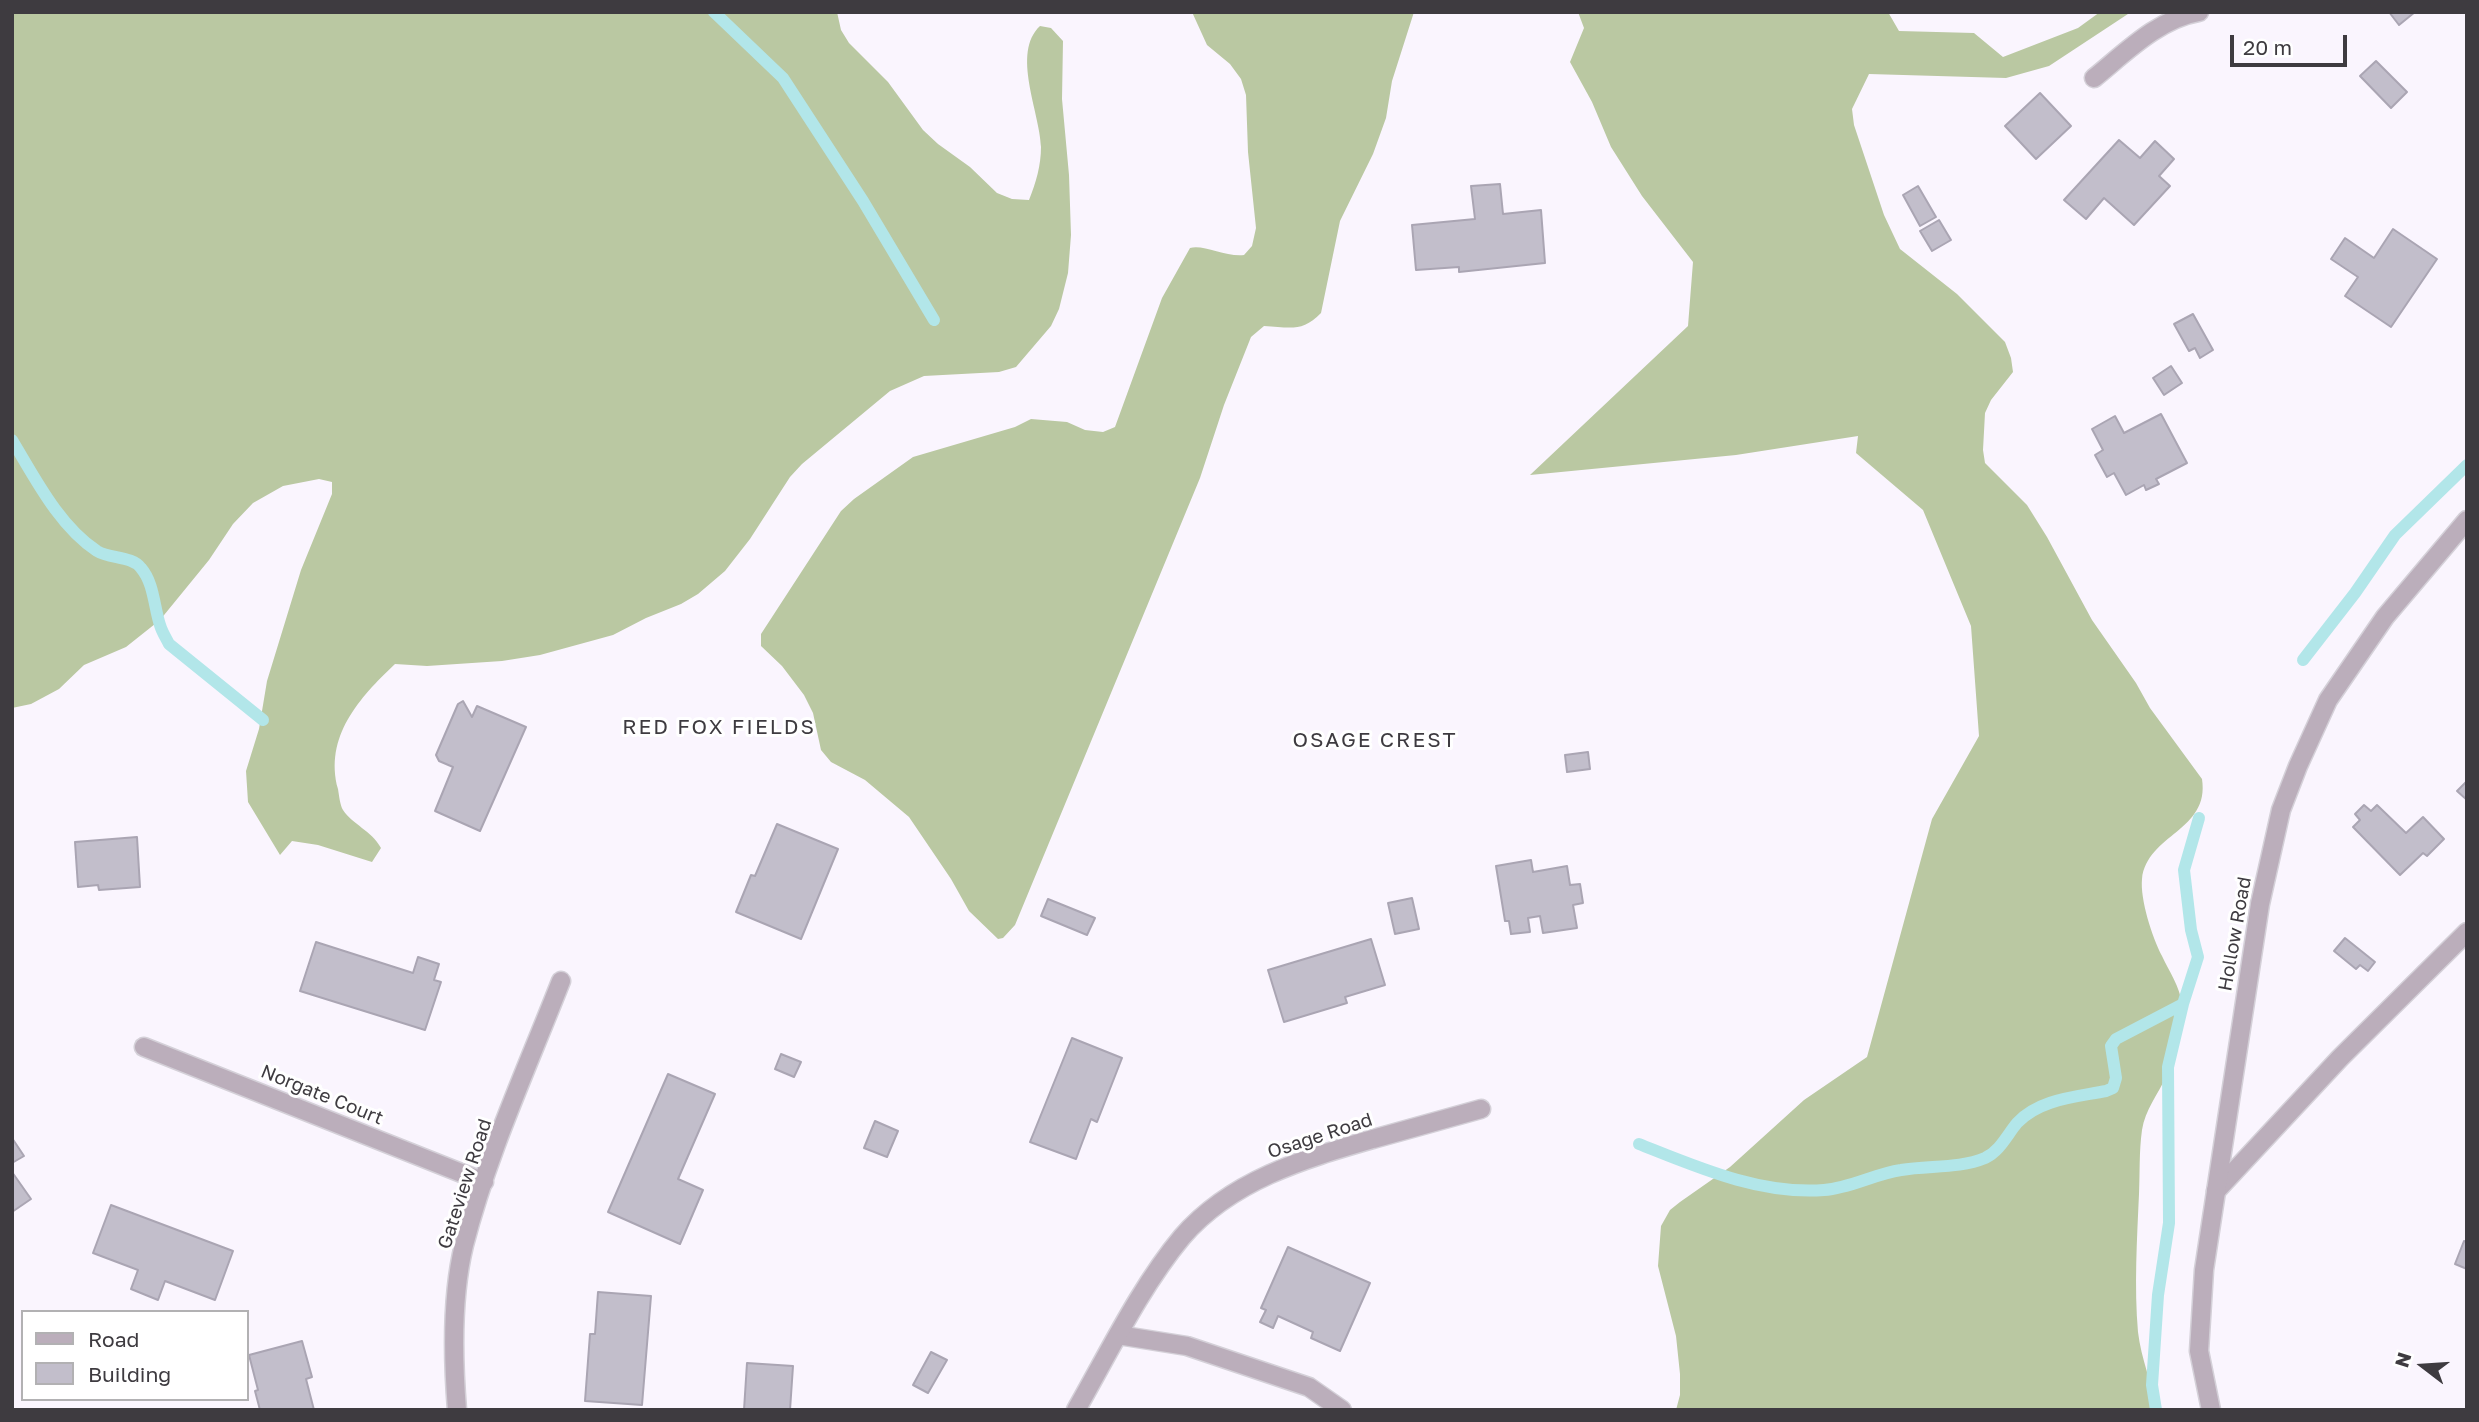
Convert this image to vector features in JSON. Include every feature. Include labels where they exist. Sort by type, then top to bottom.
[{"type":"street","points":[[2094,78],[2152,32],[2199,12]]},
{"type":"street","name":"Hollow Road","points":[[2211,1410],[2199,1351],[2204,1270],[2260,904],[2285,799],[2328,700],[2385,617],[2467,520]]},
{"type":"street","points":[[2216,1191],[2340,1058],[2467,932]]},
{"type":"street","name":"Gateview Road","points":[[457,1410],[454,1356],[456,1304],[464,1248],[484,1182],[561,981]]},
{"type":"street","name":"Norgate Court","points":[[144,1047],[484,1182]]},
{"type":"street","name":"Osage Road","points":[[1076,1410],[1158,1270],[1183,1236],[1212,1209],[1245,1186],[1284,1167],[1481,1109]]},
{"type":"street","points":[[1118,1335],[1186,1346],[1310,1387],[1342,1410]]},
{"type":"green space","points":[[12,12],[837,12],[841,30],[849,43],[888,82],[923,130],[970,167],[997,193],[1012,199],[1029,200],[1038,174],[1041,147],[1029,84],[1028,51],[1040,26],[1051,28],[1063,41],[1062,99],[1071,235],[1068,273],[1059,309],[1051,326],[1016,367],[999,372],[924,376],[890,391],[802,464],[790,477],[750,539],[725,571],[698,594],[681,604],[613,635],[540,655],[502,661],[427,666],[395,664],[357,705],[340,736],[336,752],[335,770],[342,808],[381,848],[372,862],[318,845],[292,841],[280,855],[248,802],[246,771],[259,729],[267,681],[301,570],[332,494],[332,482],[319,479],[283,486],[253,503],[233,524],[209,560],[160,620],[126,647],[84,665],[59,689],[31,704],[12,708]]},
{"type":"green space","points":[[1192,12],[1414,12],[1392,81],[1386,118],[1373,154],[1340,221],[1321,313],[1308,324],[1301,326],[1264,326],[1251,337],[1224,405],[1200,478],[1015,925],[1003,938],[998,939],[969,911],[909,817],[865,780],[831,762],[821,750],[813,713],[804,695],[782,666],[761,646],[761,634],[841,511],[913,457],[1015,427],[1031,419],[1067,422],[1085,430],[1103,432],[1115,427],[1162,298],[1190,248],[1244,255],[1252,246],[1256,228],[1248,152],[1246,95],[1241,79],[1230,64],[1207,45]]},
{"type":"green space","points":[[1578,12],[1888,12],[1899,31],[1974,33],[2003,57],[2078,28],[2100,12],[2131,12],[2049,66],[2006,78],[1869,74],[1852,109],[1854,125],[1884,215],[1900,249],[1957,294],[2005,342],[2013,372],[1991,400],[1985,413],[1985,463],[2027,505],[2092,620],[2150,708],[2202,779],[2202,796],[2197,810],[2188,822],[2155,852],[2146,864],[2142,879],[2143,897],[2151,929],[2177,985],[2182,1004],[2182,1022],[2176,1051],[2146,1116],[2140,1146],[2136,1263],[2138,1332],[2158,1410],[1676,1410],[1680,1395],[1680,1374],[1676,1336],[1658,1266],[1661,1226],[1670,1210],[1730,1167],[1804,1100],[1867,1057],[1932,819],[1979,736],[1971,626],[1923,510],[1856,453],[1858,436],[1736,455],[1530,475],[1688,326],[1693,262],[1642,196],[1611,147],[1592,102],[1570,62],[1584,28]]},
{"type":"building","points":[[2389,12],[2415,12],[2399,25]]},
{"type":"building","points":[[2376,61],[2407,92],[2391,108],[2360,76]]},
{"type":"building","points":[[2040,93],[2071,126],[2036,159],[2005,126]]},
{"type":"building","points":[[2119,140],[2140,158],[2155,141],[2174,159],[2159,176],[2170,186],[2134,225],[2104,198],[2086,219],[2064,200]]},
{"type":"building","points":[[1500,184],[1503,214],[1541,210],[1545,263],[1459,272],[1459,267],[1416,270],[1412,225],[1475,219],[1471,186]]},
{"type":"building","points":[[1918,186],[1936,217],[1920,226],[1903,195]]},
{"type":"building","points":[[1939,220],[1951,240],[1932,251],[1920,231]]},
{"type":"building","points":[[2393,229],[2437,259],[2391,327],[2345,296],[2358,277],[2331,259],[2345,238],[2374,258]]},
{"type":"building","points":[[2193,314],[2213,350],[2200,358],[2195,348],[2189,351],[2174,324]]},
{"type":"building","points":[[2171,366],[2182,383],[2164,395],[2153,378]]},
{"type":"building","points":[[2161,414],[2187,463],[2156,479],[2159,484],[2146,490],[2144,485],[2126,495],[2114,473],[2107,477],[2095,455],[2103,450],[2092,429],[2115,416],[2124,433]]},
{"type":"building","points":[[463,701],[472,717],[477,706],[526,727],[480,831],[435,811],[453,767],[439,761],[436,755],[458,704]]},
{"type":"building","points":[[1588,752],[1590,769],[1567,772],[1565,755]]},
{"type":"building","points":[[2467,781],[2467,800],[2457,791]]},
{"type":"building","points":[[2364,805],[2371,811],[2377,805],[2406,833],[2423,817],[2444,839],[2427,856],[2423,853],[2400,875],[2353,827],[2360,820],[2355,814]]},
{"type":"building","points":[[777,824],[838,849],[801,939],[736,912]]},
{"type":"building","points":[[137,837],[140,887],[99,890],[98,885],[78,887],[75,842]]},
{"type":"building","points":[[1531,860],[1533,872],[1567,866],[1570,885],[1580,884],[1583,903],[1573,905],[1577,928],[1543,933],[1540,916],[1528,918],[1530,932],[1511,934],[1509,921],[1505,921],[1496,866]]},
{"type":"building","points":[[1412,898],[1419,929],[1395,934],[1388,903]]},
{"type":"building","points":[[1048,899],[1095,918],[1087,935],[1041,916]]},
{"type":"building","points":[[2345,938],[2375,962],[2368,971],[2360,965],[2356,969],[2334,951]]},
{"type":"building","points":[[1371,939],[1385,985],[1345,997],[1347,1003],[1284,1022],[1268,970]]},
{"type":"building","points":[[316,942],[413,973],[418,957],[439,964],[434,980],[441,982],[425,1030],[300,991]]},
{"type":"building","points":[[1072,1038],[1122,1058],[1097,1122],[1091,1119],[1076,1159],[1030,1142]]},
{"type":"building","points":[[781,1054],[801,1062],[794,1077],[775,1069]]},
{"type":"building","points":[[668,1074],[715,1094],[678,1179],[703,1190],[680,1244],[608,1212]]},
{"type":"building","points":[[875,1121],[898,1131],[887,1157],[864,1148]]},
{"type":"building","points":[[12,1138],[24,1156],[12,1163]]},
{"type":"building","points":[[12,1172],[31,1199],[12,1212]]},
{"type":"building","points":[[111,1205],[233,1251],[215,1300],[165,1281],[158,1300],[131,1289],[138,1270],[93,1253]]},
{"type":"building","points":[[2464,1241],[2467,1242],[2467,1269],[2455,1264]]},
{"type":"building","points":[[1288,1247],[1370,1283],[1340,1351],[1311,1338],[1313,1332],[1278,1316],[1273,1328],[1260,1322],[1266,1310],[1261,1308]]},
{"type":"building","points":[[598,1292],[651,1296],[642,1405],[585,1401],[590,1334],[595,1334]]},
{"type":"building","points":[[302,1341],[312,1377],[306,1379],[314,1410],[260,1410],[249,1355]]},
{"type":"building","points":[[931,1352],[947,1360],[928,1393],[913,1385]]},
{"type":"building","points":[[747,1363],[793,1366],[790,1410],[744,1410]]},
{"type":"waterway","points":[[714,12],[783,78],[863,201],[934,320]]},
{"type":"waterway","points":[[12,440],[59,515],[83,541],[97,551],[132,561],[141,568],[149,581],[160,625],[169,644],[263,720]]},
{"type":"waterway","points":[[2303,660],[2355,593],[2395,535],[2467,465]]},
{"type":"waterway","points":[[2156,1410],[2152,1385],[2158,1295],[2169,1223],[2168,1067],[2183,1004],[2198,957],[2191,930],[2184,870],[2199,818]]},
{"type":"waterway","points":[[1639,1144],[1729,1178],[1800,1190],[1834,1189],[1901,1170],[1975,1161],[1995,1151],[2017,1123],[2036,1109],[2058,1100],[2113,1088],[2116,1078],[2111,1046],[2116,1039],[2183,1004]]},
{"type":"district","name":"RED FOX FIELDS","points":[[719,727]]},
{"type":"district","name":"OSAGE CREST","points":[[1375,740]]}]
